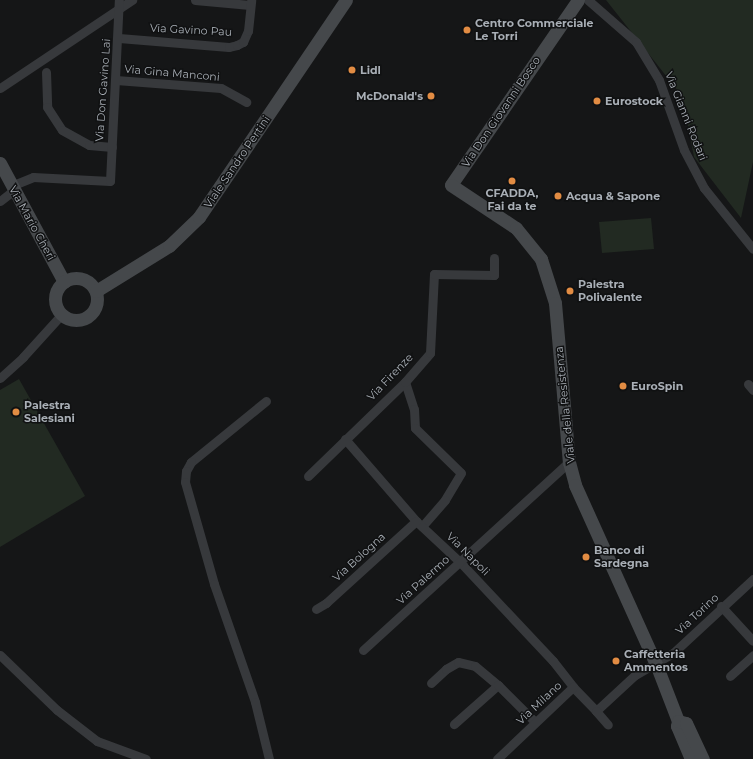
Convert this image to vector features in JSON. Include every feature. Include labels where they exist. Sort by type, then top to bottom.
[{"type":"main road","name":"Viale Sandro Pertini","points":[[96,291],[169,246],[199,217],[346,0]]},
{"type":"main road","name":"Via Don Giovanni Bosco","points":[[451,185],[578,0]]},
{"type":"main road","name":"Via Mario Cheri","points":[[0,163],[64,282]]},
{"type":"main road","name":"Viale della Resistenza","points":[[451,185],[516,228],[542,259],[555,303],[569,462],[575,485],[656,664],[678,720],[677,726],[691,759]]},
{"type":"main road","points":[[80,278],[89,282],[96,291],[95,307],[88,316],[78,319],[62,314],[57,306],[55,297],[58,289],[64,282],[80,278]]},
{"type":"main road","name":"Viale della Resistenza","points":[[678,720],[686,723],[703,759]]},
{"type":"street","points":[[0,88],[119,4],[132,0]]},
{"type":"street","points":[[195,0],[250,2]]},
{"type":"street","name":"Via Gianni Rodari","points":[[588,0],[636,42],[659,80],[684,150],[704,188],[753,249]]},
{"type":"street","name":"Via Gavino Pau","points":[[119,38],[229,47],[242,42],[248,31],[250,2]]},
{"type":"street","name":"Via Don Gavino Lai","points":[[13,188],[34,177],[110,181],[119,38],[119,4]]},
{"type":"street","points":[[46,72],[47,107],[62,130],[89,145],[112,147]]},
{"type":"street","name":"Via Gina Manconi","points":[[116,80],[221,88],[246,102]]},
{"type":"street","points":[[0,201],[13,188]]},
{"type":"street","name":"Via Firenze","points":[[308,476],[345,438],[405,382],[430,353],[434,274],[494,275],[494,258]]},
{"type":"street","points":[[0,378],[23,357],[62,314]]},
{"type":"street","name":"Via Bologna","points":[[316,608],[326,603],[446,500],[461,473],[415,428],[414,410],[405,382]]},
{"type":"street","points":[[266,401],[191,462],[186,471],[187,494],[214,584],[255,702],[269,759]]},
{"type":"street","name":"Via Napoli","points":[[345,438],[419,524],[460,562],[554,661],[573,687]]},
{"type":"street","name":"Via Palermo","points":[[363,650],[569,462]]},
{"type":"street","name":"Via Torino","points":[[656,664],[673,653],[722,606],[753,579]]},
{"type":"street","points":[[722,606],[753,641]]},
{"type":"street","points":[[0,655],[51,705],[97,741],[146,759]]},
{"type":"street","points":[[730,676],[753,655]]},
{"type":"street","points":[[431,682],[446,669],[458,662],[475,666],[498,685],[536,722]]},
{"type":"street","points":[[596,711],[635,675],[656,664]]},
{"type":"street","points":[[454,724],[498,685]]},
{"type":"street","name":"Via Milano","points":[[497,759],[573,687],[608,725]]},
{"type":"shaded area","points":[[606,0],[753,0],[753,162],[741,218],[694,157],[682,96]]},
{"type":"shaded area","points":[[651,218],[654,249],[602,253],[599,222]]},
{"type":"shaded area","points":[[19,379],[85,496],[0,547],[0,390]]},
{"type":"place","name":"Centro Commerciale Le Torri","points":[[467,30]]},
{"type":"place","name":"Lidl","points":[[352,70]]},
{"type":"place","name":"McDonald's","points":[[431,96]]},
{"type":"place","name":"Eurostock","points":[[597,101]]},
{"type":"place","name":"CFADDA, Fai da te","points":[[512,181]]},
{"type":"place","name":"Acqua & Sapone","points":[[558,196]]},
{"type":"place","name":"Palestra Polivalente","points":[[570,291]]},
{"type":"place","name":"EuroSpin","points":[[623,386]]},
{"type":"place","name":"Palestra Salesiani","points":[[16,412]]},
{"type":"place","name":"Banco di Sardegna","points":[[586,557]]},
{"type":"place","name":"Caffetteria Ammentos","points":[[616,661]]}]
